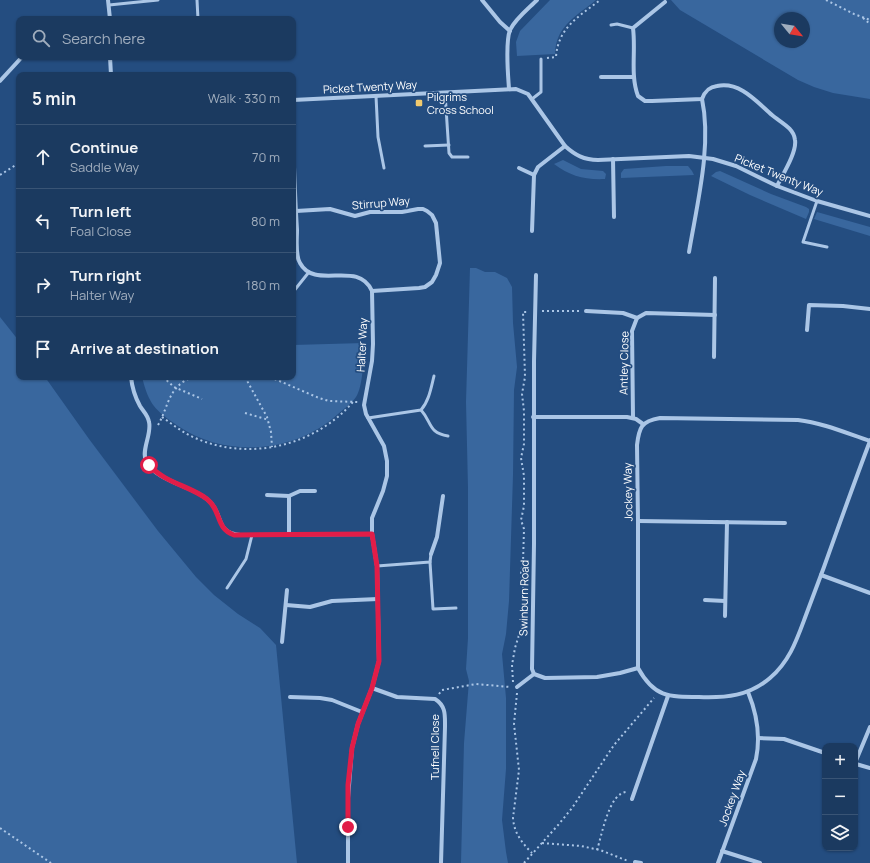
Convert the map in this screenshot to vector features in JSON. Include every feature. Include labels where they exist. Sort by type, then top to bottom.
[{"type":"street","points":[[108,0],[110,16]]},
{"type":"street","points":[[482,0],[500,22],[510,30]]},
{"type":"street","points":[[509,89],[508,47],[510,30],[537,0]]},
{"type":"street","points":[[665,2],[633,28],[635,41],[634,77],[638,96],[652,102],[702,99]]},
{"type":"street","points":[[0,81],[19,60]]},
{"type":"street","points":[[110,60],[111,72]]},
{"type":"street","points":[[601,77],[634,77]]},
{"type":"street","points":[[689,252],[704,158],[706,134],[702,99],[705,92],[716,86],[730,85],[736,87],[761,103],[772,115],[794,134],[794,147],[777,186]]},
{"type":"street","name":"Picket Twenty Way","points":[[296,100],[509,89],[522,91],[528,94],[532,99],[565,146],[577,156],[590,160],[689,156],[713,159],[736,166],[777,186],[817,201],[870,216]]},
{"type":"street","points":[[532,231],[534,175],[538,167],[565,146]]},
{"type":"street","points":[[613,159],[614,217]]},
{"type":"street","points":[[519,168],[534,175]]},
{"type":"street","name":"Stirrup Way","points":[[296,211],[330,210],[354,216],[370,212],[402,212],[423,209],[432,214],[436,223],[436,239],[440,263],[438,272],[434,279],[428,285],[419,288],[372,291]]},
{"type":"street","points":[[296,211],[299,261],[308,272],[321,276],[356,276],[368,284],[372,291]]},
{"type":"street","name":"Swinburn Road","points":[[534,674],[532,669],[534,544],[533,416],[534,305],[536,276]]},
{"type":"street","points":[[714,357],[716,315],[715,278]]},
{"type":"street","name":"Halter Way","points":[[348,863],[348,780],[354,736],[372,688],[379,661],[377,566],[372,534],[372,518],[386,484],[388,461],[384,446],[368,418],[364,402],[372,361],[372,291]]},
{"type":"street","points":[[808,330],[809,305],[843,306],[870,309]]},
{"type":"street","points":[[586,311],[623,313],[637,318]]},
{"type":"street","name":"Antley Close","points":[[633,418],[632,331],[637,318],[646,313],[716,315]]},
{"type":"street","points":[[131,380],[136,397],[149,422],[149,433],[145,457],[149,465],[152,469],[171,481],[206,498],[213,506],[222,527],[226,531],[234,535],[372,534]]},
{"type":"street","points":[[517,687],[534,674],[545,678],[597,677],[638,668],[646,681],[659,692],[668,696],[710,698],[748,692],[770,678],[788,658],[794,648],[870,441],[828,426],[798,420],[660,418],[653,419],[643,424],[633,418],[533,416]]},
{"type":"street","name":"Jockey Way","points":[[638,668],[637,445],[638,435],[643,424]]},
{"type":"street","points":[[267,495],[289,496],[304,490],[315,491]]},
{"type":"street","points":[[289,496],[289,534]]},
{"type":"street","points":[[431,554],[437,537],[443,496]]},
{"type":"street","points":[[638,521],[785,523]]},
{"type":"street","points":[[725,616],[727,522]]},
{"type":"street","points":[[821,575],[870,593]]},
{"type":"street","points":[[282,642],[287,590]]},
{"type":"street","points":[[286,605],[310,607],[332,601],[378,600]]},
{"type":"street","points":[[705,600],[725,601]]},
{"type":"street","name":"Tufnell Close","points":[[372,688],[398,697],[434,699],[442,704],[445,712],[441,863]]},
{"type":"street","name":"Jockey Way","points":[[718,863],[756,759],[758,738],[756,713],[748,692]]},
{"type":"street","points":[[632,799],[668,696]]},
{"type":"street","points":[[290,697],[332,700],[362,712]]},
{"type":"street","points":[[858,756],[870,727]]},
{"type":"street","points":[[758,738],[784,739],[822,752]]},
{"type":"street","points":[[858,764],[870,768]]},
{"type":"street","points":[[722,852],[760,863]]},
{"type":"street","points":[[635,862],[641,863]]},
{"type":"lane","points":[[109,5],[158,0]]},
{"type":"lane","points":[[197,0],[198,16]]},
{"type":"lane","points":[[611,25],[617,24],[633,28]]},
{"type":"lane","points":[[532,99],[541,92],[541,59]]},
{"type":"lane","points":[[445,93],[449,153],[452,157],[468,157]]},
{"type":"lane","points":[[376,96],[378,137],[384,168]]},
{"type":"lane","points":[[426,146],[449,145]]},
{"type":"lane","points":[[817,201],[803,242],[826,247]]},
{"type":"lane","points":[[296,288],[308,272]]},
{"type":"lane","points":[[368,418],[421,410],[429,397],[434,376]]},
{"type":"lane","points":[[421,410],[428,419],[433,431],[441,435],[448,436]]},
{"type":"lane","points":[[227,588],[246,558],[252,535]]},
{"type":"lane","points":[[431,554],[432,609],[456,608]]},
{"type":"lane","points":[[377,566],[430,562]]},
{"type":"path","points":[[541,59],[556,57],[558,46],[566,28],[600,0]]},
{"type":"path","points":[[826,0],[842,9],[870,20]]},
{"type":"path","points":[[862,17],[870,24]]},
{"type":"path","points":[[0,175],[16,165]]},
{"type":"path","points":[[167,380],[176,388],[202,399]]},
{"type":"path","points":[[149,433],[156,428],[162,417],[167,402],[176,388],[186,380]]},
{"type":"path","points":[[247,380],[268,420],[272,447]]},
{"type":"path","points":[[277,380],[319,398],[334,401],[364,402]]},
{"type":"path","points":[[162,417],[192,436],[213,444],[239,449],[261,449],[298,440],[316,432],[336,418],[353,402]]},
{"type":"path","points":[[245,413],[268,420]]},
{"type":"path","points":[[434,699],[442,690],[466,685],[476,684],[517,687],[514,724],[519,770],[513,826],[521,841],[532,853]]},
{"type":"path","points":[[524,863],[572,808],[614,745],[659,692]]},
{"type":"path","points":[[597,850],[606,819],[615,799],[621,793],[634,792]]},
{"type":"path","points":[[0,828],[51,863]]},
{"type":"path","points":[[542,843],[572,845],[597,850],[635,862]]},
{"type":"shaded area","points":[[550,0],[596,0],[575,16],[563,28],[556,44],[555,54],[517,56],[516,42],[520,31]]},
{"type":"shaded area","points":[[671,0],[870,0],[870,99],[833,93],[798,80],[680,10]]},
{"type":"shaded area","points":[[563,160],[581,169],[603,171],[606,174],[605,179],[584,178],[566,172],[554,164]]},
{"type":"shaded area","points":[[688,166],[694,175],[621,178],[621,173],[624,169]]},
{"type":"shaded area","points":[[720,171],[771,194],[806,207],[809,209],[809,212],[806,219],[750,195],[711,176]]},
{"type":"shaded area","points":[[817,212],[870,227],[870,236],[814,219]]},
{"type":"shaded area","points":[[470,268],[476,268],[485,272],[495,272],[507,278],[512,287],[513,323],[517,367],[514,390],[509,601],[506,634],[502,654],[506,698],[506,769],[502,820],[508,863],[461,863],[464,743],[469,681],[466,669],[468,638],[468,488],[466,402]]},
{"type":"shaded area","points":[[0,317],[16,337],[16,380],[47,380],[158,531],[196,577],[214,595],[238,614],[260,628],[276,645],[297,863],[0,863]]},
{"type":"shaded area","points":[[364,343],[363,371],[356,397],[338,414],[321,427],[302,437],[281,444],[260,447],[239,447],[218,444],[197,437],[178,426],[158,411],[150,401],[143,380],[296,380],[296,345]]},
{"type":"place","name":"Pilgrims Cross School","points":[[419,103]]},
{"type":"route","points":[[149,465],[152,469],[171,481],[206,498],[216,511],[222,527],[234,535],[372,534],[377,566],[379,661],[372,688],[354,736],[348,785],[348,827]]}]
